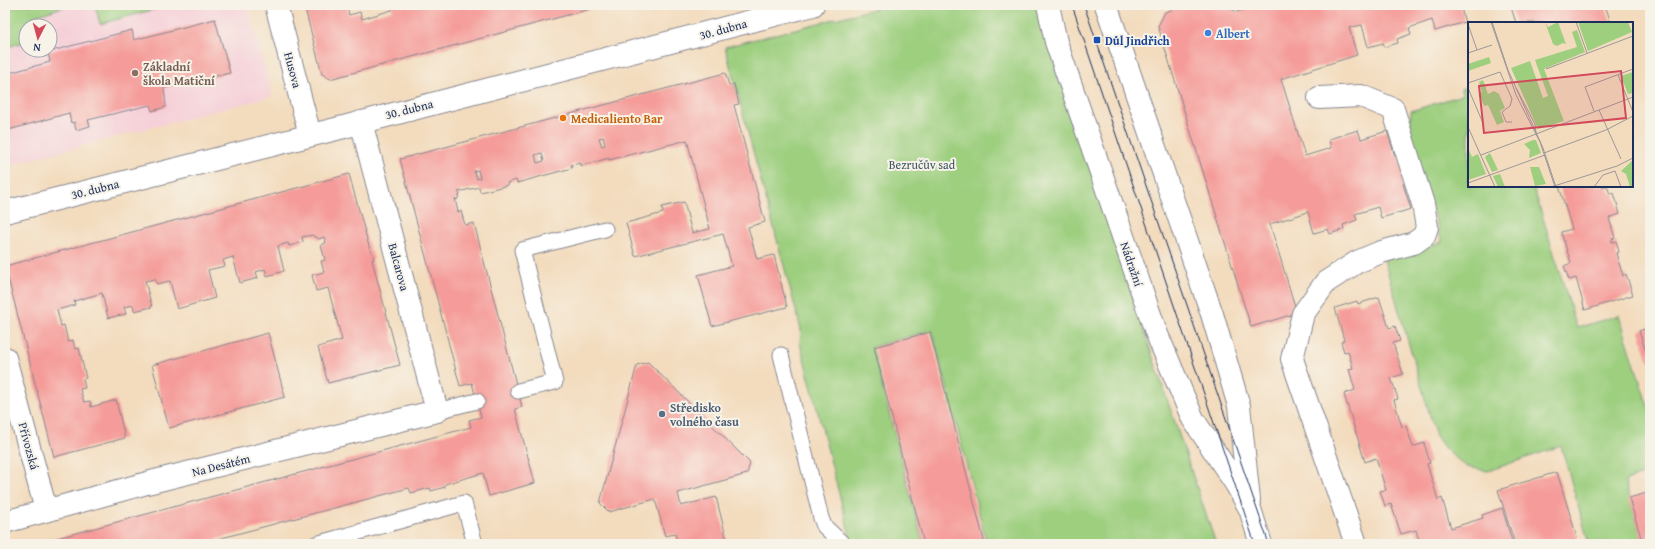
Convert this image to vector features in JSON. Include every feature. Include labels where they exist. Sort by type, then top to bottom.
[{"type":"street","name":"Husova","points":[[276,5],[310,135]]},
{"type":"street","name":"30. dubna","points":[[5,212],[813,5]]},
{"type":"street","name":"Nádražní","points":[[1048,5],[1056,42],[1156,332],[1193,419],[1236,484],[1250,509],[1262,544]]},
{"type":"street","name":"Nádražní","points":[[1106,5],[1212,314],[1238,406],[1250,509]]},
{"type":"street","points":[[1319,98],[1361,96],[1393,109],[1423,204],[1427,227],[1424,236],[1414,243],[1381,252],[1357,262],[1326,282],[1303,314],[1292,359],[1356,544]]},
{"type":"street","name":"Balcarova","points":[[361,122],[437,411]]},
{"type":"street","name":"Přívozská","points":[[5,358],[46,510]]},
{"type":"street","name":"Na Desátém","points":[[5,522],[46,510],[437,411]]},
{"type":"lane","points":[[518,391],[555,382],[522,250],[605,229]]},
{"type":"lane","points":[[781,355],[821,518],[824,526],[843,544]]},
{"type":"lane","points":[[437,411],[477,401]]},
{"type":"lane","points":[[316,544],[464,503],[475,544]]},
{"type":"shaded area","name":"Základní škola Matiční","points":[[247,5],[272,96],[5,166],[5,6]]},
{"type":"green space","points":[[20,5],[69,5],[32,18],[18,18],[18,44],[5,48],[5,10]]},
{"type":"green space","points":[[95,5],[171,5],[100,24]]},
{"type":"green space","name":"Bezručův sad","points":[[889,5],[1037,5],[1126,278],[1216,544],[987,544],[932,330],[872,347],[923,544],[852,544],[800,343],[801,329],[725,47]]},
{"type":"green space","points":[[1468,86],[1468,187],[1533,187],[1577,328],[1619,315],[1650,413],[1650,472],[1625,481],[1643,544],[1589,544],[1561,446],[1488,471],[1467,467],[1446,450],[1436,436],[1384,260],[1442,242],[1410,136],[1411,111],[1462,95],[1461,89]]},
{"type":"building","points":[[304,5],[347,5],[349,15],[360,12],[362,19],[392,10],[391,5],[605,5],[330,79],[322,74]]},
{"type":"building","points":[[1186,5],[1224,5],[1237,12],[1258,5],[1460,5],[1465,22],[1435,31],[1432,20],[1409,28],[1411,34],[1397,39],[1398,43],[1384,47],[1383,43],[1368,47],[1362,25],[1349,28],[1357,55],[1281,79],[1305,156],[1331,148],[1329,139],[1358,130],[1361,139],[1387,131],[1395,156],[1399,155],[1408,182],[1403,184],[1411,209],[1381,218],[1378,207],[1355,214],[1357,220],[1343,225],[1344,229],[1330,234],[1328,229],[1314,233],[1308,212],[1270,224],[1297,313],[1251,327],[1158,26],[1165,12]]},
{"type":"building","points":[[1517,5],[1605,5],[1611,22],[1516,22],[1511,7]]},
{"type":"building","points":[[215,19],[230,73],[164,88],[166,107],[152,111],[150,105],[88,120],[90,126],[76,130],[74,122],[71,123],[69,113],[5,131],[5,74],[50,62],[49,58],[58,58],[58,49],[132,30],[134,40]]},
{"type":"building","points":[[725,73],[729,85],[734,84],[739,104],[734,105],[765,222],[748,227],[757,259],[774,255],[787,307],[712,326],[698,275],[732,266],[723,234],[635,256],[626,223],[663,213],[662,207],[684,202],[692,233],[710,229],[687,140],[609,160],[609,158],[581,166],[581,163],[571,165],[572,168],[517,183],[516,180],[507,183],[508,185],[489,190],[480,192],[479,187],[458,192],[460,194],[457,200],[455,198],[458,212],[461,211],[465,225],[474,223],[522,407],[515,409],[535,483],[489,496],[483,473],[445,484],[445,487],[431,491],[430,488],[411,493],[409,488],[199,544],[35,544],[471,427],[469,420],[481,417],[472,383],[460,386],[400,159]],"holes":[[[603,137],[605,145],[602,146],[599,138]],[[542,153],[544,161],[537,163],[535,155]],[[478,170],[480,178],[477,179],[474,171]]]},
{"type":"building","points":[[349,174],[370,250],[374,259],[372,260],[400,365],[328,383],[318,347],[342,340],[328,288],[316,291],[312,275],[324,272],[321,261],[325,260],[321,245],[326,243],[324,237],[319,239],[312,235],[302,237],[303,242],[289,246],[288,243],[278,246],[284,271],[267,276],[265,269],[256,272],[258,278],[240,283],[233,257],[223,260],[225,266],[208,270],[215,298],[177,309],[170,281],[157,284],[155,279],[145,281],[152,307],[134,311],[133,305],[124,307],[126,314],[108,318],[102,293],[74,301],[75,305],[57,310],[61,326],[64,325],[68,342],[73,340],[75,349],[79,348],[86,378],[83,379],[85,388],[80,389],[84,402],[90,401],[91,407],[116,400],[125,438],[54,457],[5,266]]},
{"type":"building","points":[[1559,187],[1607,187],[1610,194],[1614,193],[1620,214],[1609,218],[1615,238],[1612,239],[1612,242],[1616,241],[1619,252],[1616,253],[1623,276],[1626,274],[1633,295],[1585,310],[1576,278],[1569,280],[1564,266],[1571,263],[1561,232],[1572,229]]},
{"type":"building","points":[[1379,297],[1389,328],[1395,326],[1400,341],[1393,343],[1403,374],[1391,378],[1398,399],[1394,400],[1402,427],[1406,426],[1413,447],[1424,443],[1430,463],[1427,464],[1438,500],[1442,498],[1451,528],[1483,518],[1482,515],[1502,508],[1513,544],[1420,544],[1416,530],[1401,534],[1391,504],[1385,506],[1380,491],[1386,490],[1376,458],[1365,462],[1344,394],[1355,390],[1349,369],[1353,368],[1348,351],[1344,352],[1341,342],[1344,340],[1335,308],[1357,301],[1358,304]]},
{"type":"building","points":[[1650,327],[1650,364],[1639,331]]},
{"type":"building","points":[[930,332],[985,544],[924,544],[874,347]]},
{"type":"building","points":[[268,333],[285,397],[169,428],[152,365]]},
{"type":"building","name":"Středisko volného času","points":[[648,362],[750,463],[747,474],[678,493],[681,506],[716,497],[728,544],[678,544],[675,534],[665,536],[655,499],[609,512],[600,503],[637,365]]},
{"type":"building","points":[[1557,472],[1579,544],[1515,544],[1498,490]]},
{"type":"building","points":[[1650,492],[1650,544],[1643,544],[1629,498]]},
{"type":"tram line","points":[[1072,5],[1255,544]]},
{"type":"tram line","points":[[1084,5],[1269,544]]},
{"type":"place","name":"Albert","points":[[1208,33]]},
{"type":"place","name":"Důl Jindřich","points":[[1097,40]]},
{"type":"place","name":"Základní škola Matiční","points":[[135,73]]},
{"type":"place","name":"Medicaliento Bar","points":[[563,118]]},
{"type":"place","name":"Středisko volného času","points":[[662,414]]}]
